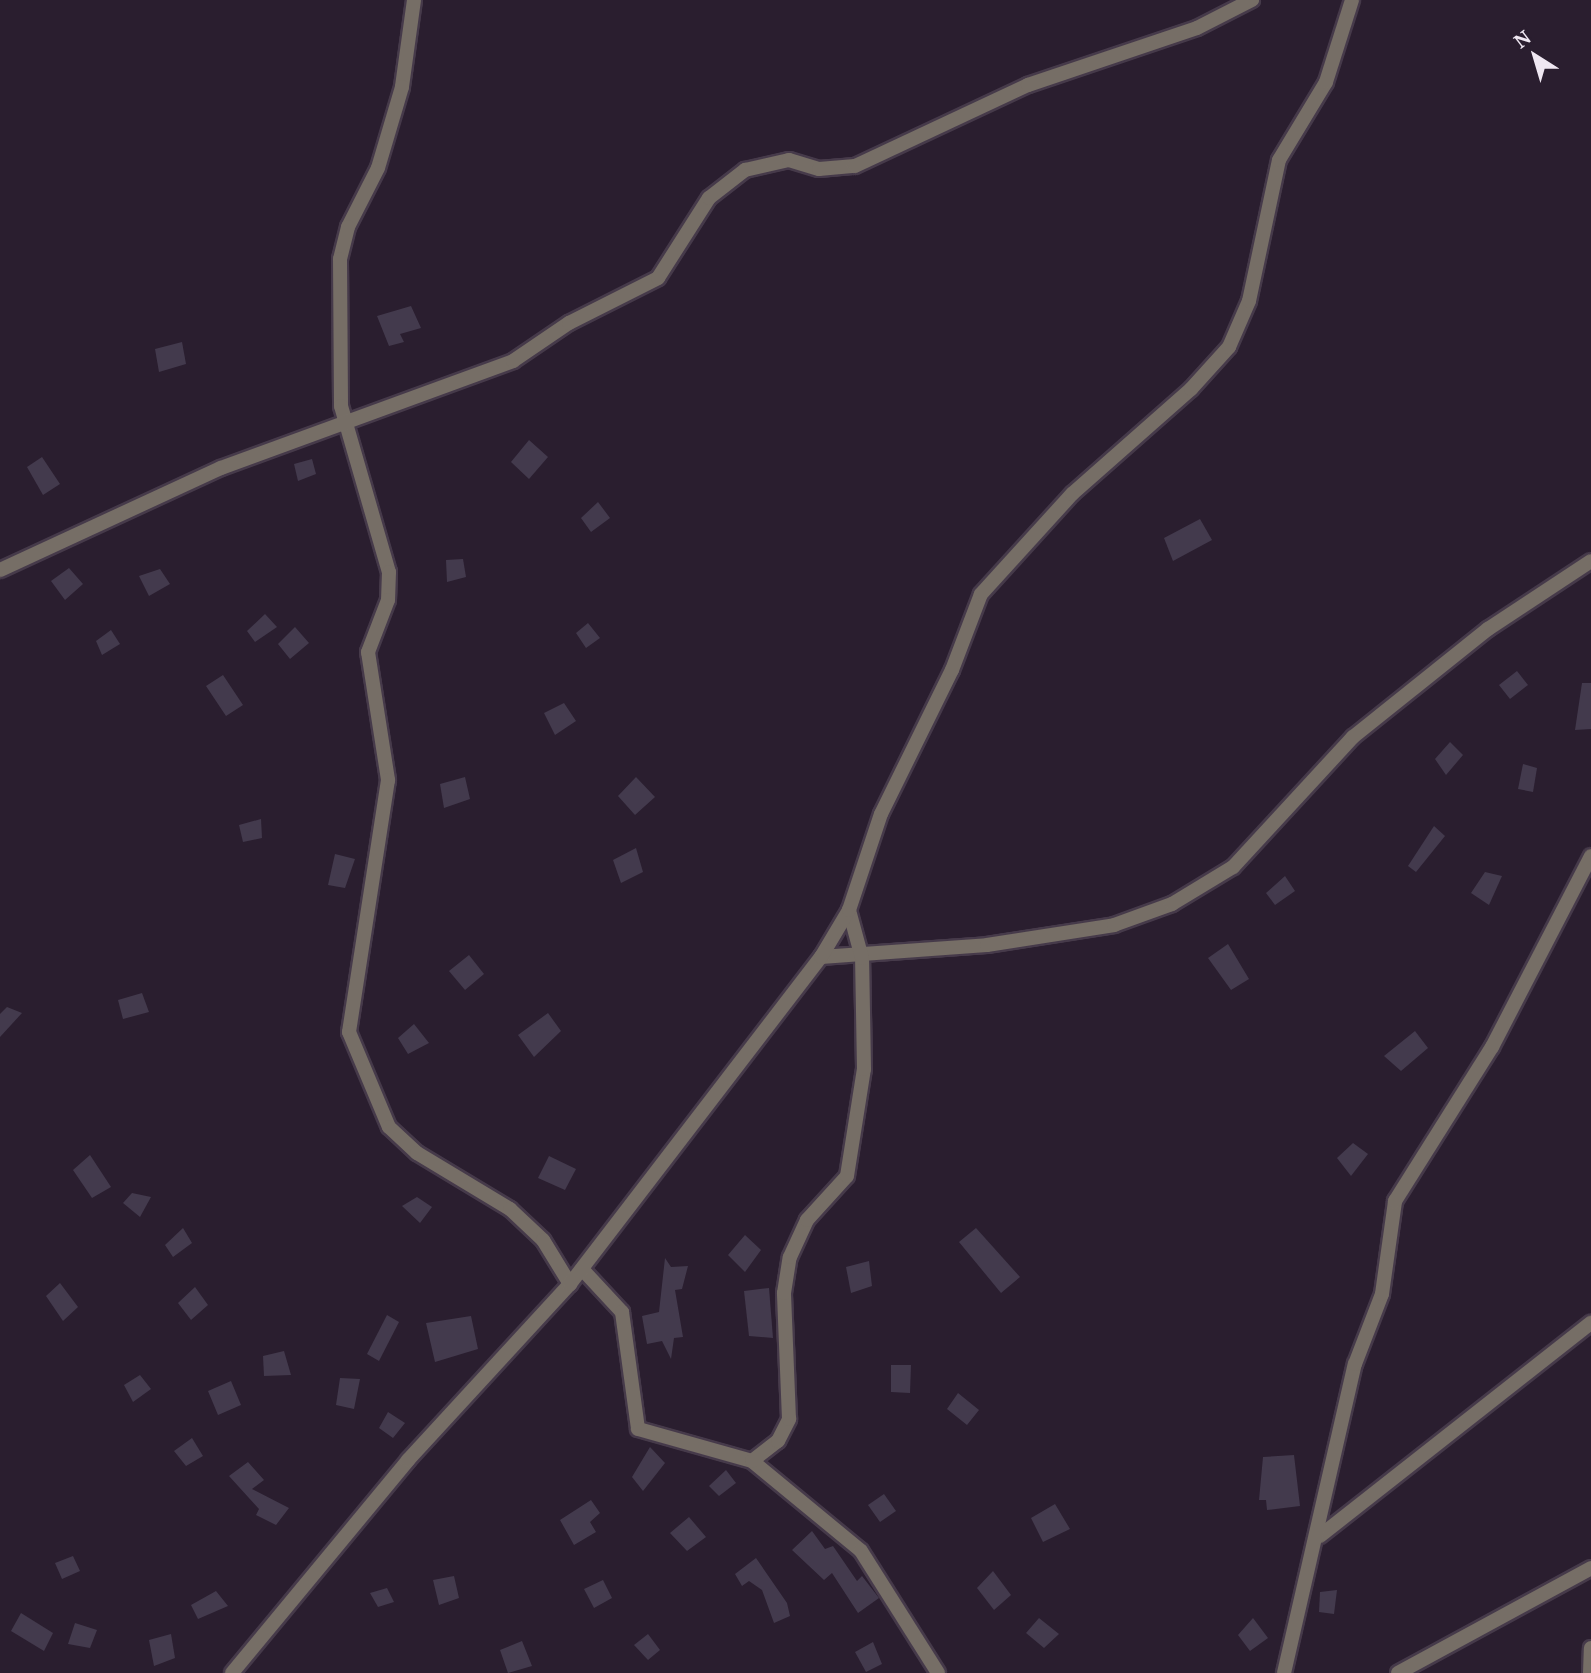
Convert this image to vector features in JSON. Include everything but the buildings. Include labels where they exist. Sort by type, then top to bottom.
[{"type":"street","points":[[414,0],[399,99],[340,259],[345,422],[388,572],[388,600],[368,652],[388,780],[352,981],[351,1041],[389,1127],[416,1153],[510,1209],[543,1240],[570,1284]]},
{"type":"street","points":[[0,570],[221,468],[513,362],[569,323],[645,288],[670,262],[709,198],[746,170],[789,160],[819,169],[855,166],[1028,85],[1185,33],[1252,0]]},
{"type":"street","points":[[232,1673],[408,1460],[570,1284],[821,957],[849,910],[881,814],[952,670],[981,594],[1072,494],[1191,389],[1229,347],[1249,301],[1279,160],[1326,82],[1352,0]]},
{"type":"street","points":[[821,957],[862,958],[1114,925],[1172,904],[1233,867],[1353,737],[1488,629],[1591,561]]},
{"type":"street","points":[[1284,1673],[1320,1536],[1355,1364],[1382,1294],[1395,1201],[1492,1047],[1591,856]]},
{"type":"street","points":[[752,1461],[778,1441],[789,1419],[784,1293],[790,1257],[807,1220],[846,1176],[864,1069],[862,958],[849,910]]},
{"type":"street","points":[[582,1269],[622,1312],[638,1429],[752,1461],[861,1551],[938,1673]]},
{"type":"street","points":[[1320,1536],[1591,1323]]},
{"type":"street","points":[[1398,1673],[1591,1568]]},
{"type":"street","points":[[1590,1673],[1591,1648]]}]
